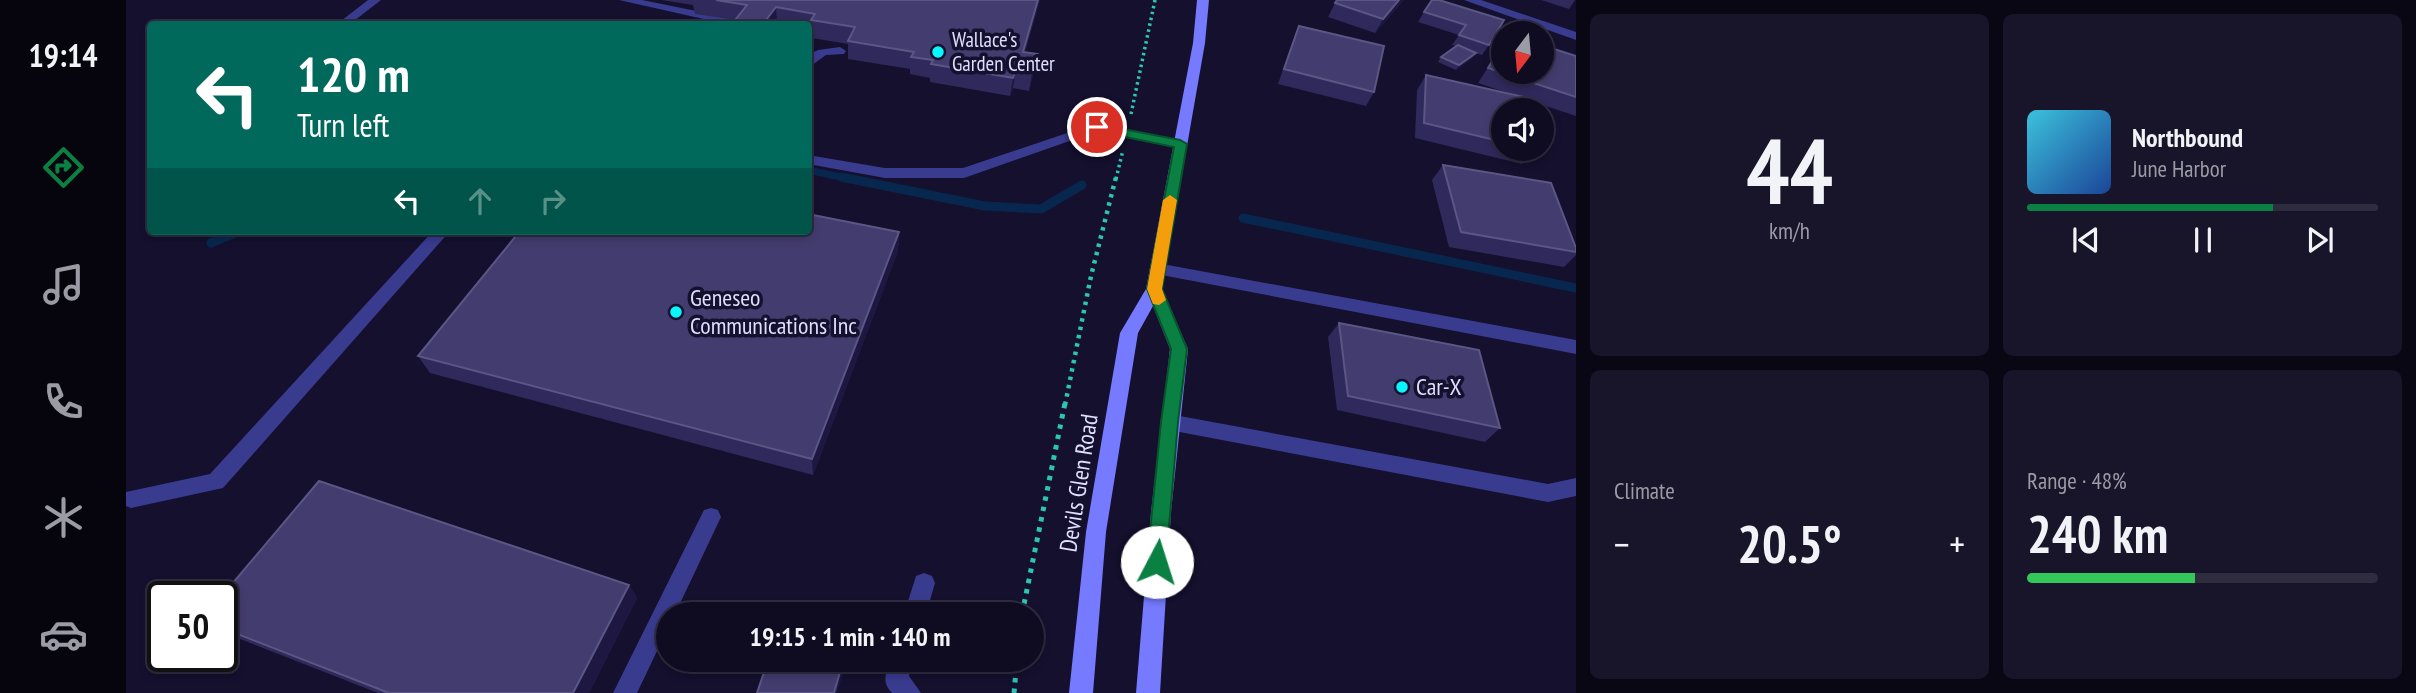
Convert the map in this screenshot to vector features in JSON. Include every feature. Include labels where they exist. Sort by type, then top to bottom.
[{"type":"main road","name":"Devils Glen Road","points":[[1081,693],[1096,532],[1129,333],[1154,289],[1199,43],[1203,0]]},
{"type":"main road","points":[[1148,693],[1152,611],[1169,422],[1179,349],[1154,289]]},
{"type":"street","points":[[347,21],[375,0]]},
{"type":"street","points":[[625,0],[726,21]]},
{"type":"street","points":[[1470,0],[1576,36]]},
{"type":"street","points":[[812,57],[826,50],[840,51]]},
{"type":"street","points":[[812,160],[885,173],[964,173],[1097,127],[1180,144]]},
{"type":"street","points":[[131,499],[216,482],[438,235]]},
{"type":"street","points":[[1157,269],[1576,347]]},
{"type":"street","points":[[1169,422],[1548,493],[1576,487]]},
{"type":"street","points":[[625,693],[710,517]]},
{"type":"street","points":[[918,602],[924,583]]},
{"type":"street","points":[[898,672],[896,680],[909,693]]},
{"type":"path","points":[[1024,602],[1091,276],[1150,34],[1155,0]]},
{"type":"path","points":[[1014,693],[1016,672]]},
{"type":"building","name":"Wallace's Garden Center","points":[[716,0],[1038,0],[1023,52],[1038,54],[1032,73],[1016,70],[1013,78],[931,64],[933,60],[911,57],[914,52],[848,41],[855,27],[811,20],[815,14],[776,7],[765,21],[734,21],[747,5]]},
{"type":"building","points":[[1337,0],[1399,0],[1383,19],[1335,3]]},
{"type":"building","points":[[1432,0],[1439,0],[1504,20],[1491,21],[1489,45],[1459,35],[1466,25],[1424,12]]},
{"type":"building","points":[[1299,26],[1384,46],[1374,92],[1284,69]]},
{"type":"building","points":[[1458,45],[1476,53],[1459,65],[1441,57]]},
{"type":"building","points":[[1554,49],[1576,56],[1576,97],[1537,84],[1554,84]]},
{"type":"building","points":[[1426,75],[1528,98],[1491,98],[1491,139],[1424,123]]},
{"type":"building","points":[[1443,165],[1551,183],[1576,252],[1461,232]]},
{"type":"building","name":"Geneseo Communications Inc","points":[[812,215],[899,232],[812,459],[418,356],[517,235],[812,235]]},
{"type":"building","name":"Car-X","points":[[1339,323],[1479,350],[1500,428],[1348,396]]},
{"type":"building","points":[[319,481],[629,585],[573,693],[389,693],[238,634],[238,581],[235,581]]},
{"type":"building","points":[[764,672],[840,672],[834,693],[757,693]]},
{"type":"waterway","points":[[812,171],[850,179]]},
{"type":"waterway","points":[[841,177],[985,206],[1041,209],[1082,185]]},
{"type":"waterway","points":[[1243,218],[1576,288]]},
{"type":"waterway","points":[[211,243],[230,235]]},
{"type":"slow traffic","points":[[1159,300],[1154,289],[1170,200]]},
{"type":"place","name":"Wallace's Garden Center","points":[[938,52]]},
{"type":"place","name":"Geneseo Communications Inc","points":[[676,312]]},
{"type":"place","name":"Car-X","points":[[1402,387]]},
{"type":"route","points":[[1097,127],[1180,144],[1154,289],[1179,349],[1169,422],[1157,562]]}]
